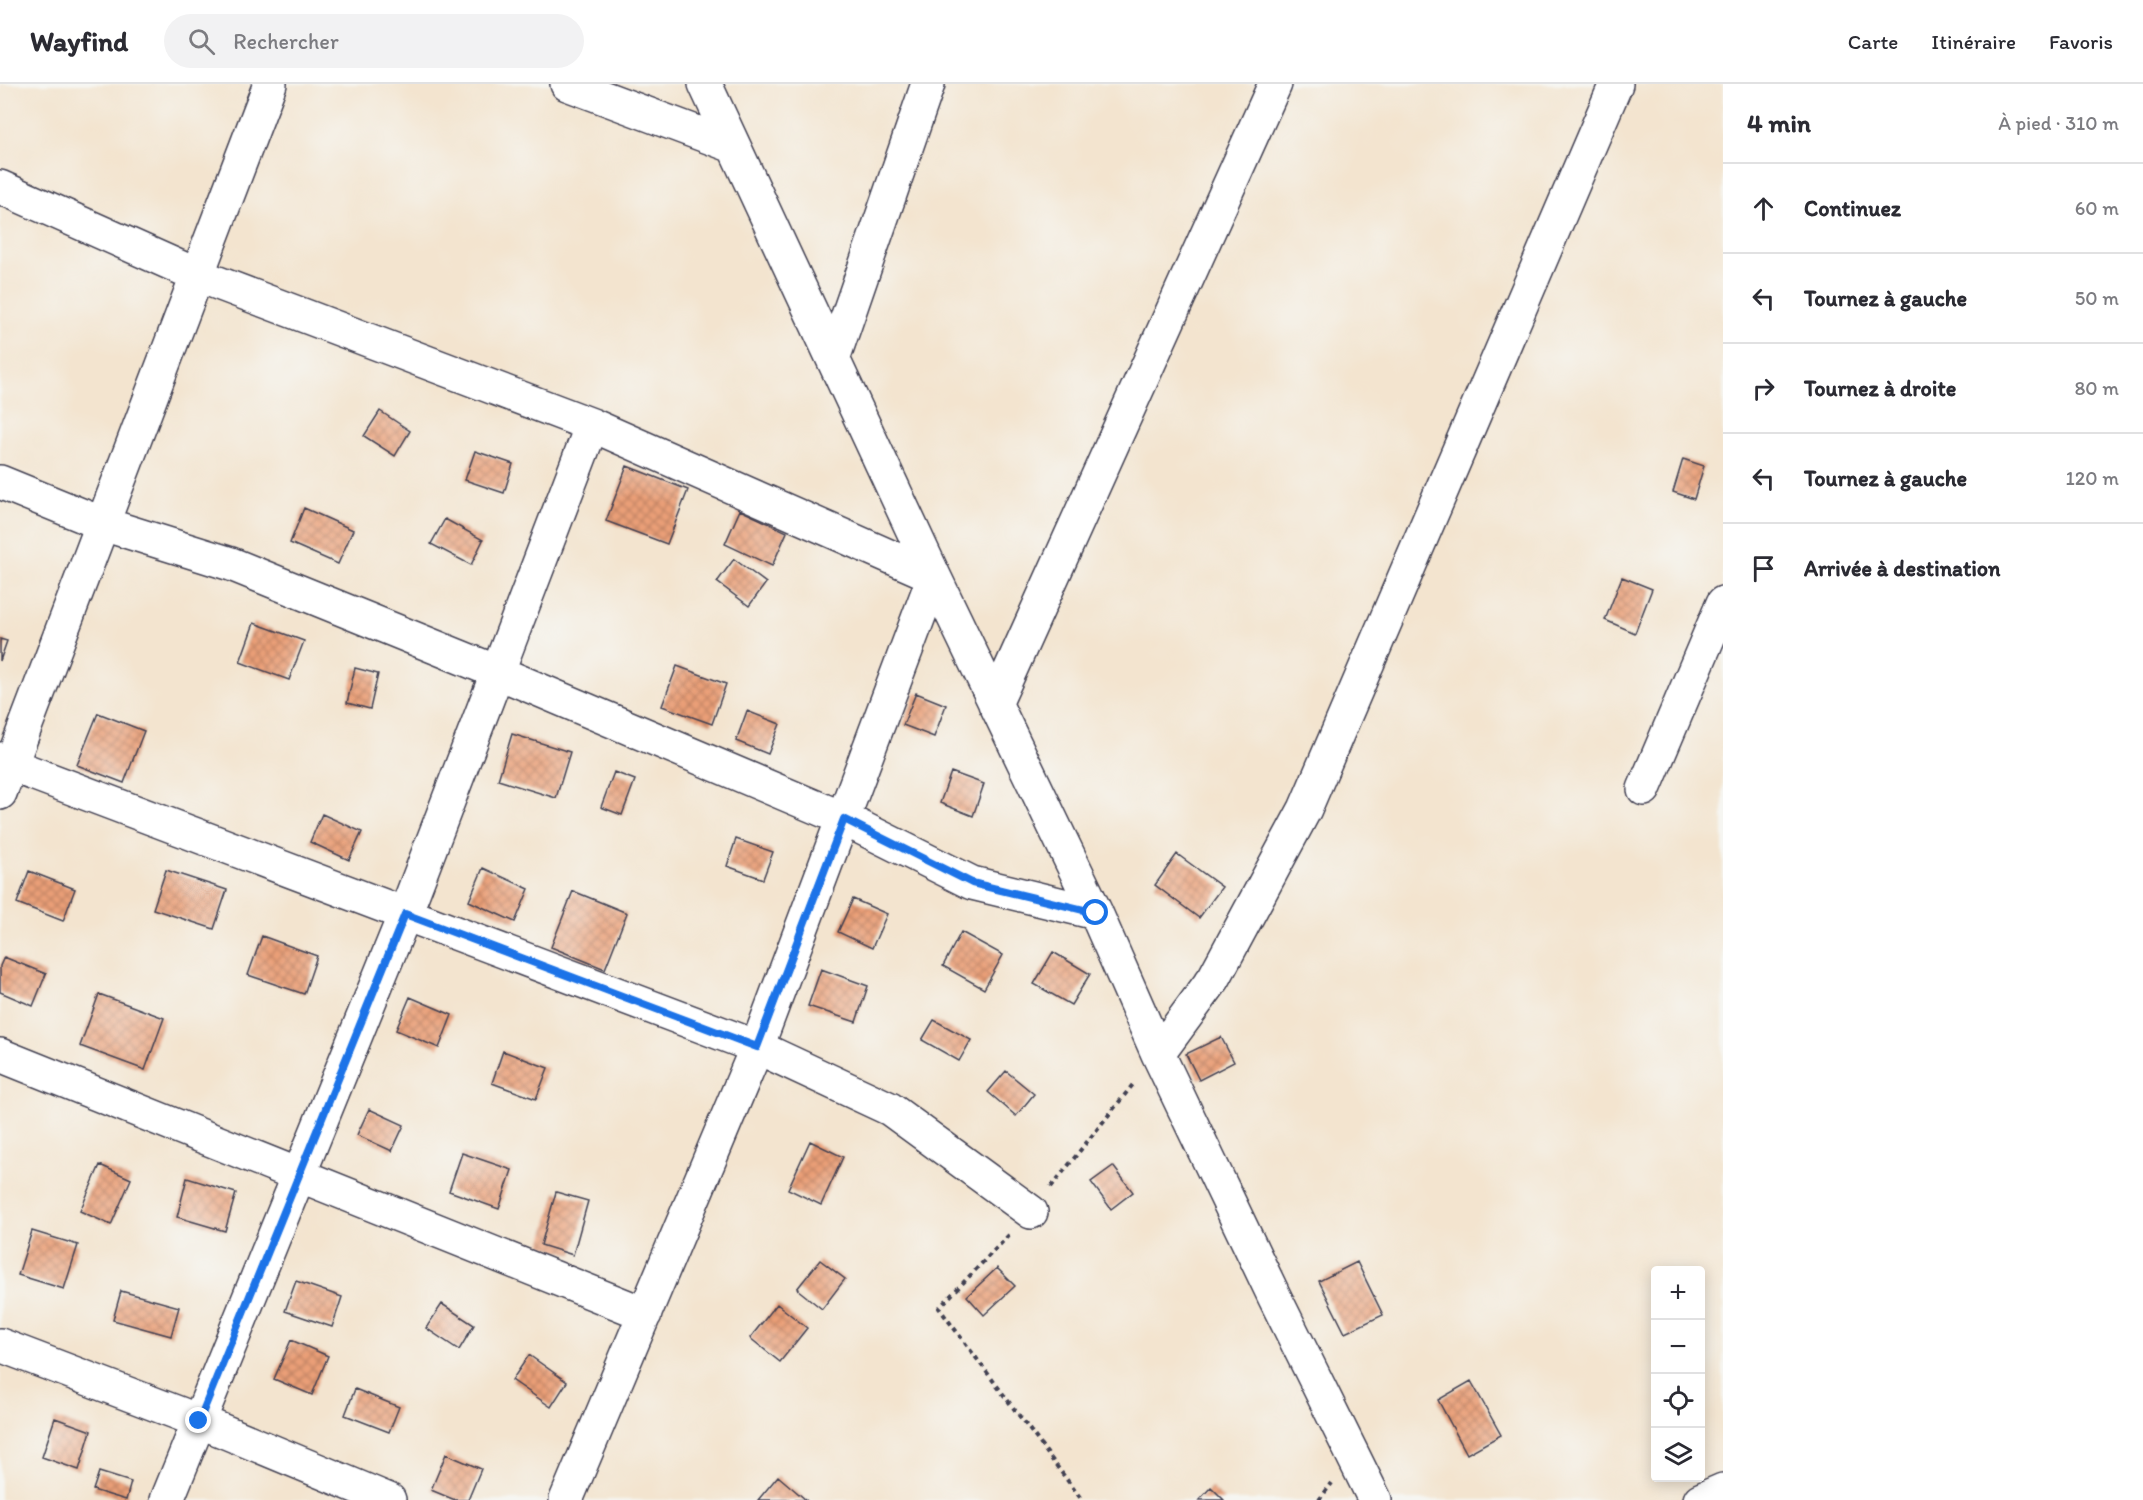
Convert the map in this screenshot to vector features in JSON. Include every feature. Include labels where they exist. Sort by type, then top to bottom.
[{"type":"street","points":[[270,84],[103,524],[4,772],[405,914],[757,1047],[890,1109],[1030,1212]]},
{"type":"street","points":[[567,84],[733,146]]},
{"type":"street","points":[[705,84],[934,576],[1096,913],[1158,1054],[1375,1500]]},
{"type":"street","points":[[833,359],[928,84]]},
{"type":"street","points":[[995,704],[1275,84]]},
{"type":"street","points":[[1158,1054],[1214,978],[1305,809],[1617,84]]},
{"type":"street","points":[[0,187],[197,275],[592,425],[934,576]]},
{"type":"street","points":[[167,1500],[405,914],[592,425]]},
{"type":"street","points":[[0,482],[103,524],[231,564],[497,672],[844,819],[972,883],[1096,913]]},
{"type":"street","points":[[566,1500],[757,1047],[934,576]]},
{"type":"street","points":[[1644,789],[1723,603]]},
{"type":"street","points":[[0,1055],[645,1314]]},
{"type":"street","points":[[0,1345],[199,1421],[389,1500]]},
{"type":"path","points":[[1082,1500],[939,1308],[1030,1212],[1158,1054]]},
{"type":"building","points":[[380,411],[410,431],[395,456],[364,436]]},
{"type":"building","points":[[475,451],[513,464],[504,493],[465,480]]},
{"type":"building","points":[[1683,459],[1704,466],[1694,499],[1673,492]]},
{"type":"building","points":[[627,466],[688,490],[667,544],[606,521]]},
{"type":"building","points":[[304,508],[353,530],[338,564],[290,543]]},
{"type":"building","points":[[740,510],[787,532],[772,566],[725,544]]},
{"type":"building","points":[[445,519],[483,540],[471,565],[431,544]]},
{"type":"building","points":[[734,559],[766,583],[749,606],[717,582]]},
{"type":"building","points":[[1622,577],[1652,589],[1635,633],[1605,620]]},
{"type":"building","points":[[254,623],[304,641],[289,680],[240,662]]},
{"type":"building","points":[[0,639],[7,641],[0,661]]},
{"type":"building","points":[[677,666],[726,684],[712,724],[662,706]]},
{"type":"building","points":[[355,668],[378,674],[370,709],[347,703]]},
{"type":"building","points":[[916,693],[946,705],[934,737],[903,725]]},
{"type":"building","points":[[747,711],[780,724],[768,754],[736,741]]},
{"type":"building","points":[[98,713],[144,731],[124,783],[77,765]]},
{"type":"building","points":[[512,734],[570,752],[556,798],[498,780]]},
{"type":"building","points":[[614,772],[635,780],[622,815],[601,807]]},
{"type":"building","points":[[951,772],[984,784],[973,816],[940,803]]},
{"type":"building","points":[[322,814],[362,832],[349,860],[310,842]]},
{"type":"building","points":[[736,839],[773,852],[763,879],[727,866]]},
{"type":"building","points":[[1177,854],[1222,887],[1199,918],[1155,885]]},
{"type":"building","points":[[483,868],[529,889],[515,922],[469,901]]},
{"type":"building","points":[[166,870],[227,890],[214,929],[153,909]]},
{"type":"building","points":[[29,871],[75,889],[63,921],[17,903]]},
{"type":"building","points":[[573,891],[627,913],[605,969],[551,947]]},
{"type":"building","points":[[853,899],[887,914],[872,948],[838,932]]},
{"type":"building","points":[[961,932],[1003,955],[984,989],[943,966]]},
{"type":"building","points":[[262,936],[317,956],[304,994],[248,975]]},
{"type":"building","points":[[1053,952],[1090,974],[1071,1005],[1034,984]]},
{"type":"building","points":[[4,957],[46,974],[33,1006],[0,992],[0,966]]},
{"type":"building","points":[[821,969],[868,986],[856,1022],[808,1006]]},
{"type":"building","points":[[99,994],[164,1018],[145,1070],[80,1046]]},
{"type":"building","points":[[410,997],[452,1015],[439,1048],[396,1030]]},
{"type":"building","points":[[934,1020],[971,1040],[959,1061],[922,1040]]},
{"type":"building","points":[[1221,1037],[1234,1062],[1199,1080],[1186,1054]]},
{"type":"building","points":[[503,1051],[548,1068],[536,1099],[492,1083]]},
{"type":"building","points":[[1006,1071],[1034,1094],[1016,1116],[988,1092]]},
{"type":"building","points":[[369,1109],[404,1125],[392,1151],[357,1135]]},
{"type":"building","points":[[810,1141],[843,1157],[821,1205],[788,1189]]},
{"type":"building","points":[[462,1153],[512,1170],[499,1209],[449,1191]]},
{"type":"building","points":[[100,1165],[131,1179],[111,1225],[80,1211]]},
{"type":"building","points":[[1113,1166],[1133,1192],[1111,1209],[1091,1182]]},
{"type":"building","points":[[187,1178],[236,1193],[225,1231],[177,1217]]},
{"type":"building","points":[[556,1192],[588,1201],[573,1255],[541,1245]]},
{"type":"building","points":[[32,1231],[78,1245],[64,1289],[18,1275]]},
{"type":"building","points":[[820,1260],[845,1279],[822,1309],[797,1289]]},
{"type":"building","points":[[1357,1262],[1383,1315],[1345,1333],[1319,1281]]},
{"type":"building","points":[[997,1268],[1015,1286],[984,1315],[967,1296]]},
{"type":"building","points":[[296,1281],[342,1297],[332,1327],[285,1311]]},
{"type":"building","points":[[121,1291],[179,1307],[171,1336],[113,1320]]},
{"type":"building","points":[[442,1304],[474,1325],[459,1350],[426,1328]]},
{"type":"building","points":[[777,1304],[807,1328],[780,1362],[750,1338]]},
{"type":"building","points":[[291,1340],[328,1356],[312,1395],[274,1379]]},
{"type":"building","points":[[529,1355],[567,1382],[551,1407],[512,1380]]},
{"type":"building","points":[[1471,1381],[1501,1435],[1467,1454],[1438,1400]]},
{"type":"building","points":[[355,1389],[399,1407],[389,1432],[345,1415]]},
{"type":"building","points":[[55,1418],[91,1431],[79,1470],[42,1457]]},
{"type":"building","points":[[446,1454],[481,1469],[468,1500],[455,1500],[431,1490]]},
{"type":"building","points":[[99,1472],[131,1482],[126,1500],[93,1490]]},
{"type":"building","points":[[778,1476],[806,1500],[758,1500]]},
{"type":"building","points":[[1211,1487],[1224,1500],[1199,1500]]},
{"type":"route","points":[[199,1421],[405,914],[757,1047],[844,819],[972,883],[1096,913]]}]
